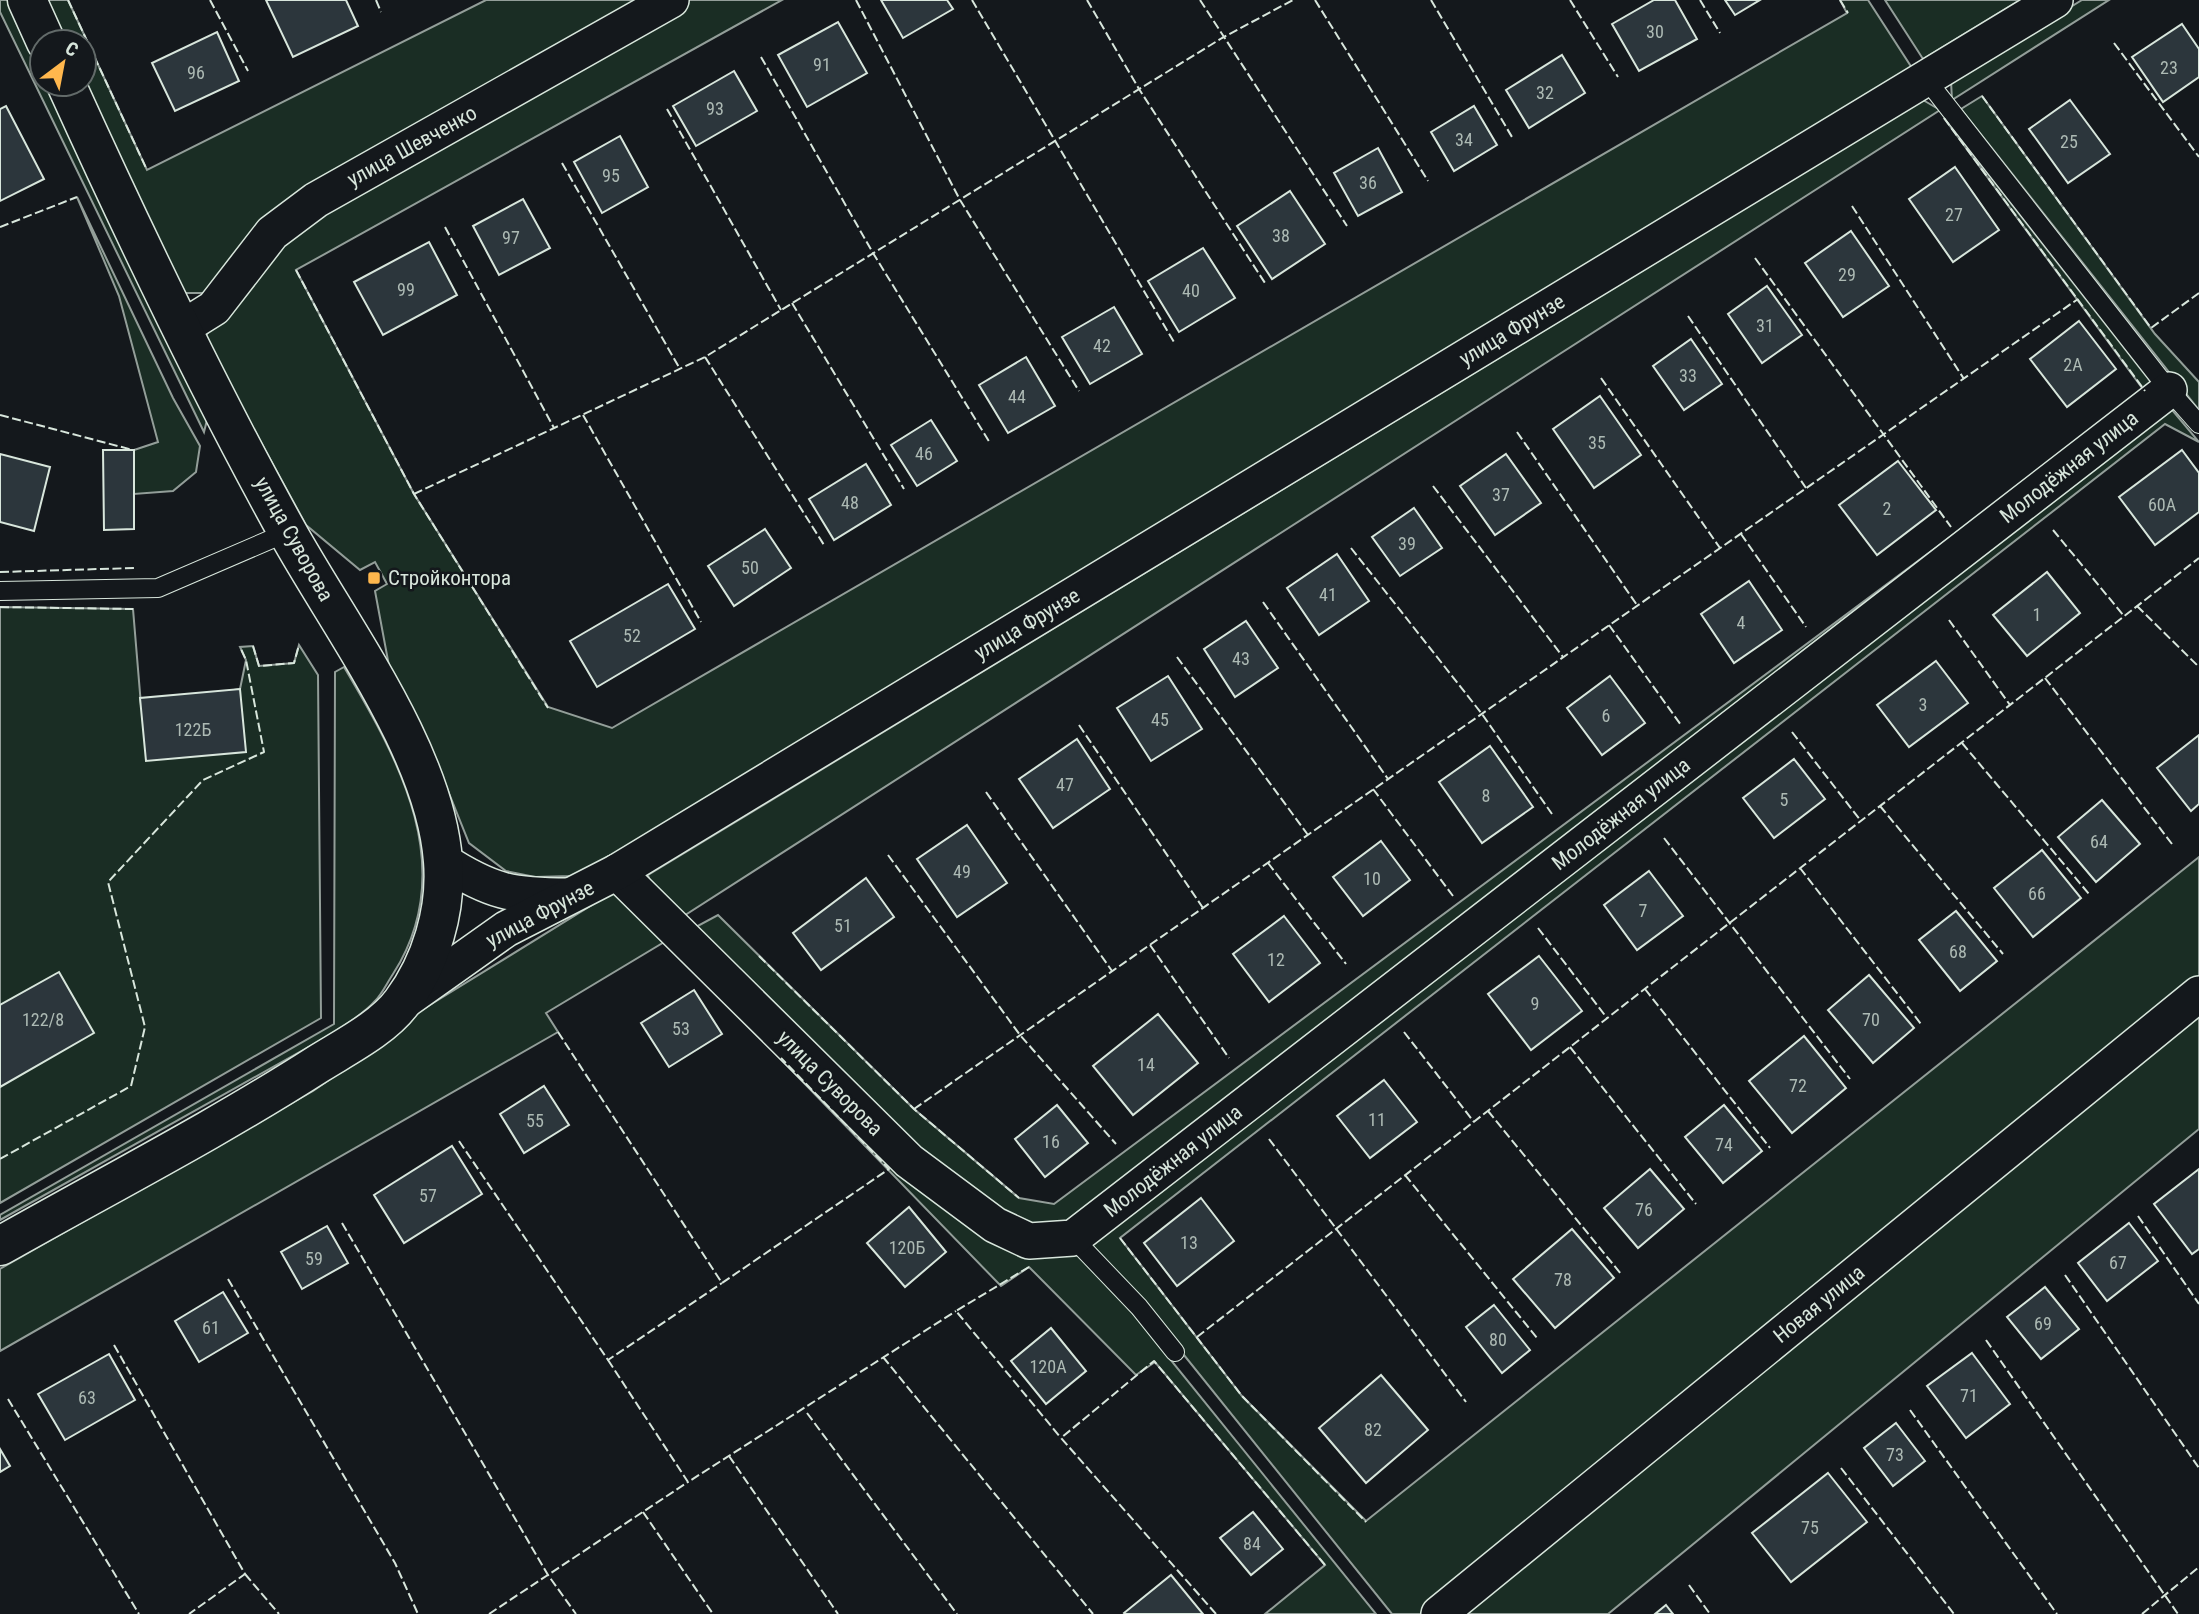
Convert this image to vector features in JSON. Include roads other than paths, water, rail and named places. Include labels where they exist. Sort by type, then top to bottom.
[{"type":"main road","points":[[27,0],[40,28]]},
{"type":"main road","name":"улица Суворова","points":[[72,98],[130,225],[182,328],[288,532],[378,685],[427,785],[443,861],[442,907],[428,957],[400,1004]]},
{"type":"main road","name":"улица Фрунзе","points":[[0,1246],[296,1078],[367,1032],[400,1004]]},
{"type":"street","name":"улица Шевченко","points":[[182,328],[214,308],[272,233],[316,200],[671,0]]},
{"type":"street","name":"улица Фрунзе","points":[[400,1004],[506,929],[617,872],[2054,0]]},
{"type":"street","name":"Молодёжная улица","points":[[1073,1238],[2169,390]]},
{"type":"street","points":[[443,861],[473,881],[508,894],[572,896]]},
{"type":"street","name":"улица Суворова","points":[[617,872],[909,1161],[995,1225],[1029,1241],[1073,1238]]},
{"type":"street","name":"Новая улица","points":[[1439,1614],[2199,993]]},
{"type":"lane","points":[[1926,79],[2169,390],[2199,424]]},
{"type":"lane","points":[[0,591],[158,588],[288,532]]},
{"type":"lane","points":[[1073,1238],[1139,1307],[1174,1352]]},
{"type":"place","name":"Стройконтора","points":[[374,578]]}]
